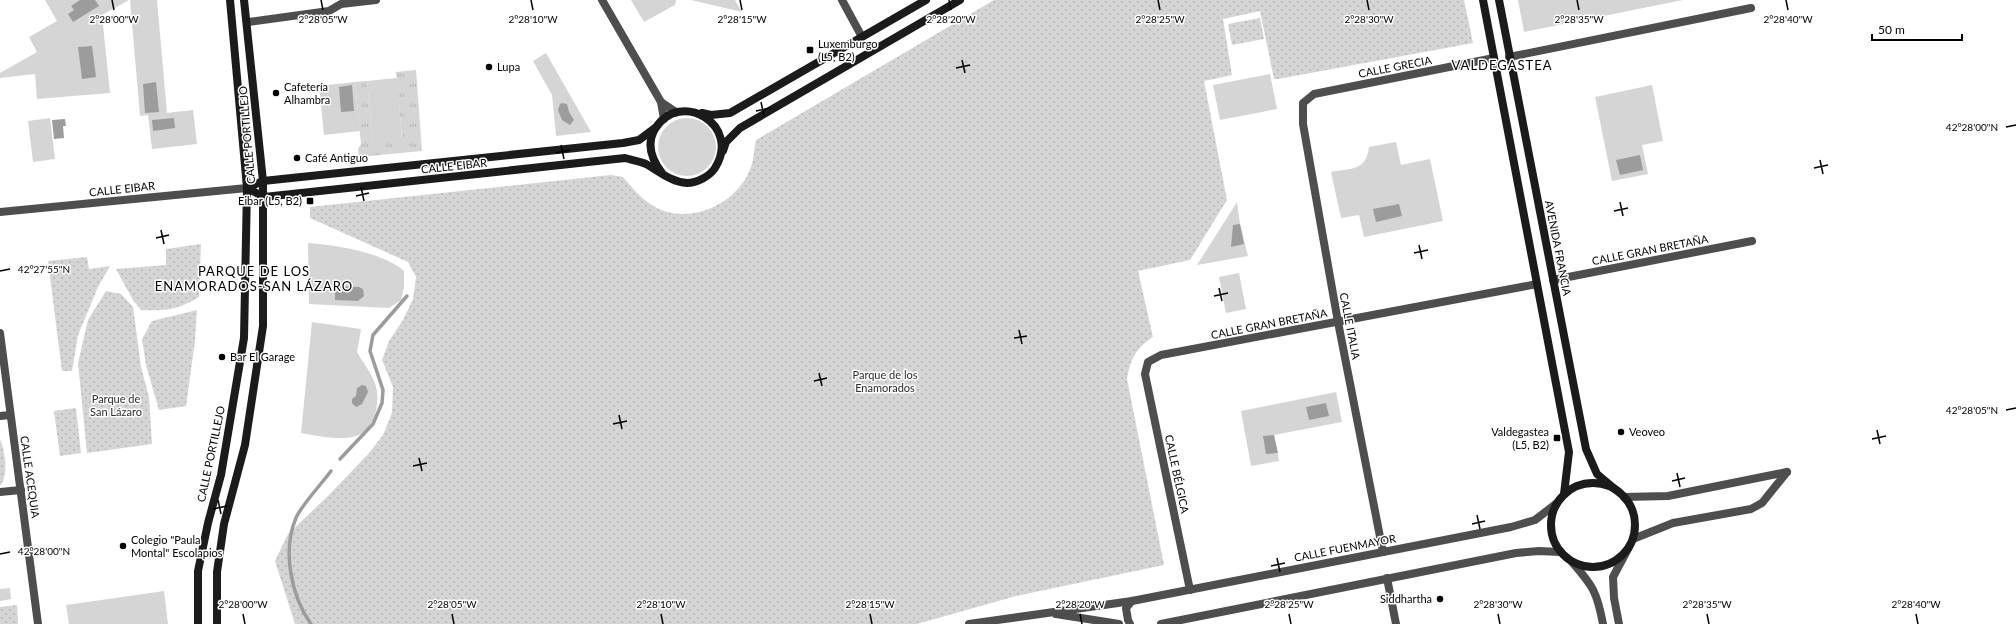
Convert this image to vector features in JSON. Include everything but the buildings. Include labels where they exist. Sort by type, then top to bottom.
[{"type":"main road","name":"CALLE PORTILLEJO","points":[[198,624],[198,571],[208,523],[221,475],[244,338],[247,188],[230,0]]},
{"type":"main road","name":"CALLE PORTILLEJO","points":[[216,624],[217,572],[224,524],[245,445],[263,326],[264,197],[248,22],[244,0]]},
{"type":"main road","points":[[926,0],[730,113],[711,115],[688,111],[676,112],[664,119],[656,128],[650,147],[653,162],[662,173],[675,181],[688,183],[702,179],[713,172],[720,159],[726,142],[740,128],[960,0]]},
{"type":"main road","points":[[1483,0],[1569,452],[1564,494]]},
{"type":"main road","name":"AVENIDA FRANCIA","points":[[1499,0],[1586,450],[1597,474],[1616,490]]},
{"type":"main road","points":[[699,113],[712,121],[721,138],[723,146],[720,159]]},
{"type":"main road","name":"CALLE EIBAR","points":[[247,188],[263,181],[623,143],[639,140],[656,128]]},
{"type":"main road","name":"CALLE EIBAR","points":[[264,197],[625,158],[644,163],[662,173]]},
{"type":"main road","points":[[247,188],[264,197]]},
{"type":"main road","points":[[1589,484],[1603,484],[1616,490],[1624,496],[1632,509],[1635,524],[1633,538],[1629,547],[1618,559],[1604,566],[1587,567],[1572,562],[1560,552],[1553,541],[1550,528],[1552,515],[1557,502],[1564,494],[1576,487],[1589,484]]},
{"type":"street","points":[[248,22],[329,11],[341,4],[376,0]]},
{"type":"street","points":[[602,0],[661,102],[664,119]]},
{"type":"street","points":[[842,0],[862,37]]},
{"type":"street","points":[[1509,56],[1751,8]]},
{"type":"street","name":"CALLE GRECIA","points":[[1303,103],[1314,94],[1494,58]]},
{"type":"street","points":[[661,102],[676,112]]},
{"type":"street","name":"CALLE ITALIA","points":[[1303,103],[1302,124],[1338,322],[1383,552]]},
{"type":"street","name":"CALLE EIBAR","points":[[0,212],[247,188]]},
{"type":"street","name":"CALLE GRAN BRETAÑA","points":[[1553,280],[1752,242]]},
{"type":"street","name":"CALLE GRAN BRETAÑA","points":[[1148,362],[1161,356],[1537,284]]},
{"type":"street","name":"CALLE ACEQUIA","points":[[0,333],[38,624]]},
{"type":"street","name":"CALLE BÉLGICA","points":[[1148,362],[1145,374],[1190,590]]},
{"type":"street","points":[[0,416],[10,415]]},
{"type":"street","points":[[1624,496],[1668,496],[1787,472],[1762,503],[1751,509],[1673,524],[1633,538]]},
{"type":"street","points":[[0,492],[21,490]]},
{"type":"street","name":"CALLE FUENMAYOR","points":[[969,624],[1045,612],[1132,601],[1511,527],[1535,520],[1557,502]]},
{"type":"street","points":[[1619,624],[1614,598],[1613,577],[1629,547]]},
{"type":"street","points":[[1161,624],[1195,621],[1388,578],[1516,553],[1539,551],[1560,552]]},
{"type":"street","points":[[1572,562],[1591,584],[1598,601],[1603,624]]},
{"type":"street","points":[[1388,578],[1396,624]]},
{"type":"street","points":[[1130,624],[1126,608],[1132,601]]},
{"type":"street","name":"CALLE FUENMAYOR","points":[[1045,612],[1119,624]]},
{"type":"green space","points":[[45,0],[129,0],[102,15],[110,93],[37,99],[35,74],[0,78],[0,73],[37,52],[29,37],[57,21]]},
{"type":"green space","points":[[130,0],[157,0],[167,113],[193,110],[197,144],[152,149],[148,115],[140,116]]},
{"type":"green space","points":[[631,0],[676,0],[675,5],[644,22]]},
{"type":"green space","points":[[691,0],[735,0],[742,12]]},
{"type":"green space","name":"Parque de los Enamorados","points":[[994,0],[1464,0],[1473,43],[1278,79],[1274,79],[1260,11],[1223,19],[1232,75],[1204,81],[1227,200],[1190,260],[1138,271],[1153,337],[1138,350],[1132,360],[1127,379],[1164,565],[1016,596],[917,624],[295,624],[275,561],[288,534],[330,494],[370,452],[383,435],[392,413],[393,387],[382,360],[389,341],[403,320],[413,299],[416,277],[408,262],[310,218],[310,207],[611,175],[623,177],[644,199],[659,209],[673,213],[687,214],[701,212],[727,199],[738,189],[752,164],[756,140]]},
{"type":"green space","points":[[1518,0],[1683,0],[1524,32]]},
{"type":"green space","points":[[1260,18],[1264,39],[1232,45],[1228,24]]},
{"type":"green space","points":[[546,53],[591,132],[556,136],[552,95],[533,61]]},
{"type":"green space","points":[[416,70],[422,151],[359,157],[358,149],[361,144],[355,82],[367,81],[373,141],[402,138],[396,72]]},
{"type":"green space","points":[[1270,74],[1277,109],[1220,120],[1213,85]]},
{"type":"green space","points":[[397,78],[402,139],[373,142],[367,81]]},
{"type":"green space","points":[[355,82],[360,131],[324,135],[319,86]]},
{"type":"green space","points":[[1652,85],[1663,141],[1642,145],[1648,174],[1612,181],[1595,97]]},
{"type":"green space","points":[[50,118],[55,159],[33,162],[28,121]]},
{"type":"green space","points":[[681,118],[693,118],[708,126],[716,141],[716,153],[708,168],[693,176],[681,176],[666,168],[658,153],[658,141],[666,126]]},
{"type":"green space","points":[[1396,142],[1401,165],[1430,159],[1443,221],[1364,237],[1359,215],[1341,218],[1331,172],[1357,167],[1365,160],[1369,147]]},
{"type":"green space","points":[[1237,202],[1240,224],[1248,256],[1197,265]]},
{"type":"green space","points":[[308,243],[345,248],[371,254],[395,264],[404,271],[404,288],[401,300],[389,308],[309,304]]},
{"type":"green space","points":[[201,244],[199,297],[184,305],[171,309],[141,310],[133,300],[116,269],[166,265],[166,249]]},
{"type":"green space","name":"Parque de San Lázaro","points":[[87,257],[89,269],[110,266],[98,287],[78,335],[72,371],[62,371],[48,261]]},
{"type":"green space","points":[[1239,273],[1246,309],[1226,313],[1219,277]]},
{"type":"green space","name":"Parque de San Lázaro","points":[[106,291],[121,294],[133,307],[141,367],[149,397],[152,444],[87,453],[78,363],[88,320]]},
{"type":"green space","name":"Parque de San Lázaro","points":[[197,310],[195,341],[186,406],[159,410],[146,365],[142,339],[152,321]]},
{"type":"green space","points":[[312,322],[361,329],[357,352],[374,381],[377,404],[376,413],[373,420],[363,433],[356,436],[336,438],[301,433]]},
{"type":"green space","points":[[1336,392],[1342,422],[1274,435],[1279,461],[1251,466],[1241,411]]},
{"type":"green space","points":[[76,408],[81,453],[60,456],[54,411]]},
{"type":"green space","points":[[0,439],[5,456],[5,469],[3,481],[0,486]]},
{"type":"green space","points":[[10,588],[11,599],[0,601],[0,589]]},
{"type":"green space","points":[[164,591],[168,624],[69,624],[66,605]]},
{"type":"green space","points":[[17,605],[18,624],[0,624],[0,607]]},
{"type":"shaded area","points":[[80,0],[95,0],[99,6],[73,22],[68,14],[74,10],[71,6]]},
{"type":"shaded area","points":[[92,46],[96,77],[82,79],[78,47]]},
{"type":"shaded area","points":[[156,82],[159,112],[145,113],[143,84]]},
{"type":"shaded area","points":[[352,85],[354,111],[341,112],[339,87]]},
{"type":"shaded area","points":[[560,104],[567,104],[569,112],[574,120],[570,125],[562,120],[558,110]]},
{"type":"shaded area","points":[[174,118],[175,128],[153,131],[152,120]]},
{"type":"shaded area","points":[[65,119],[66,126],[63,126],[64,138],[54,139],[52,120]]},
{"type":"shaded area","points":[[1640,155],[1643,170],[1620,175],[1616,160]]},
{"type":"shaded area","points":[[1399,204],[1402,216],[1376,222],[1373,209]]},
{"type":"shaded area","points":[[1240,224],[1244,244],[1231,247],[1233,225]]},
{"type":"shaded area","points":[[335,286],[359,287],[363,289],[364,296],[358,301],[335,300]]},
{"type":"shaded area","points":[[362,385],[366,386],[368,392],[362,404],[356,407],[352,403],[352,399],[356,396],[357,388]]},
{"type":"shaded area","points":[[1326,403],[1329,416],[1309,420],[1306,407]]},
{"type":"shaded area","points":[[1274,435],[1278,453],[1266,454],[1263,436]]},
{"type":"waterway","points":[[340,459],[373,424],[382,403],[383,390],[370,351],[373,335],[407,296]]},
{"type":"waterway","points":[[311,624],[298,600],[294,587],[289,558],[290,544],[292,531],[298,513],[331,471]]},
{"type":"place","name":"Luxemburgo (L5, B2)","points":[[810,50]]},
{"type":"place","name":"Lupa","points":[[489,67]]},
{"type":"place","name":"Cafetería Alhambra","points":[[276,93]]},
{"type":"place","name":"Café Antiguo","points":[[297,158]]},
{"type":"place","name":"Eibar (L5, B2)","points":[[310,201]]},
{"type":"place","name":"Bar El Garage","points":[[222,357]]},
{"type":"place","name":"Veoveo","points":[[1621,432]]},
{"type":"place","name":"Valdegastea (L5, B2)","points":[[1557,438]]},
{"type":"place","name":"Colegio \"Paula Montal\" Escolapios","points":[[123,546]]},
{"type":"place","name":"Siddhartha","points":[[1440,599]]},
{"type":"district","name":"VALDEGASTEA","points":[[1502,65]]},
{"type":"district","name":"PARQUE DE LOS ENAMORADOS-SAN LÁZARO","points":[[254,278]]}]
